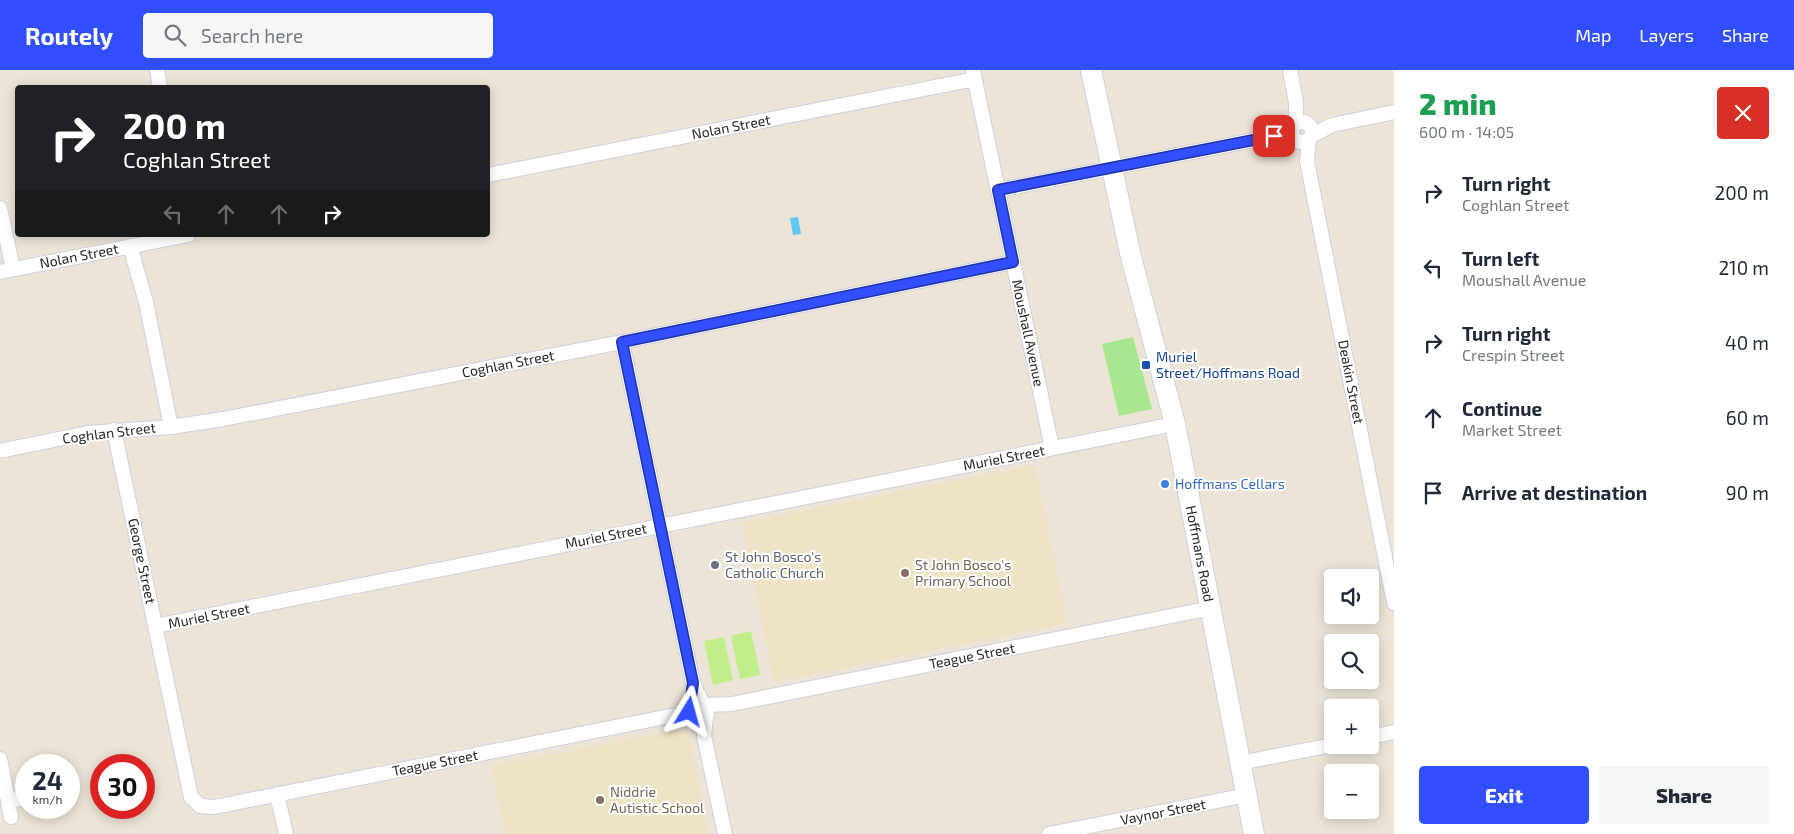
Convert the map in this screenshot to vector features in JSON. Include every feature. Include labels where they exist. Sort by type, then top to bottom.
[{"type":"main road","name":"Hoffmans Road","points":[[1091,70],[1131,257],[1175,424],[1254,834]]},
{"type":"street","points":[[157,70],[160,85]]},
{"type":"street","points":[[1290,70],[1302,131]]},
{"type":"street","name":"Nolan Street","points":[[490,175],[974,75]]},
{"type":"street","name":"Moushall Avenue","points":[[974,75],[1052,448]]},
{"type":"street","points":[[998,190],[1394,112]]},
{"type":"street","name":"Deakin Street","points":[[1302,131],[1394,603]]},
{"type":"street","points":[[0,208],[6,270]]},
{"type":"street","name":"Nolan Street","points":[[6,270],[178,237]]},
{"type":"street","points":[[135,246],[171,426]]},
{"type":"street","name":"Coghlan Street","points":[[0,451],[88,433],[171,426],[223,419],[622,342],[1013,262]]},
{"type":"street","points":[[622,342],[724,834]]},
{"type":"street","name":"Muriel Street","points":[[155,626],[1175,424]]},
{"type":"street","name":"George Street","points":[[114,430],[191,797],[200,806]]},
{"type":"street","name":"Teague Street","points":[[200,806],[214,807],[1211,608]]},
{"type":"street","points":[[1379,735],[1394,732]]},
{"type":"street","points":[[1240,763],[1324,747]]},
{"type":"street","points":[[0,759],[11,817]]},
{"type":"street","points":[[277,794],[286,834]]},
{"type":"street","name":"Vaynor Street","points":[[1049,834],[1247,795]]},
{"type":"street","points":[[8,801],[15,800]]},
{"type":"shaded area","name":"St John Bosco's Primary School","points":[[1035,465],[1067,623],[774,682],[743,523]]},
{"type":"shaded area","name":"Niddrie Autistic School","points":[[684,729],[688,731],[709,834],[505,834],[491,766]]},
{"type":"green space","points":[[1133,337],[1152,409],[1119,416],[1102,344]]},
{"type":"green space","points":[[751,631],[760,675],[740,679],[731,636]]},
{"type":"green space","points":[[724,637],[733,680],[713,685],[704,641]]},
{"type":"water","points":[[798,217],[801,234],[793,235],[790,218]]},
{"type":"place","name":"Muriel Street/Hoffmans Road","points":[[1146,365]]},
{"type":"place","name":"Hoffmans Cellars","points":[[1165,484]]},
{"type":"place","name":"St John Bosco's Catholic Church","points":[[715,565]]},
{"type":"place","name":"St John Bosco's Primary School","points":[[905,573]]},
{"type":"place","name":"Niddrie Autistic School","points":[[600,800]]},
{"type":"route","points":[[689,712],[692,704],[693,683],[622,342],[1013,262],[998,190],[1128,163],[1274,136]]}]
